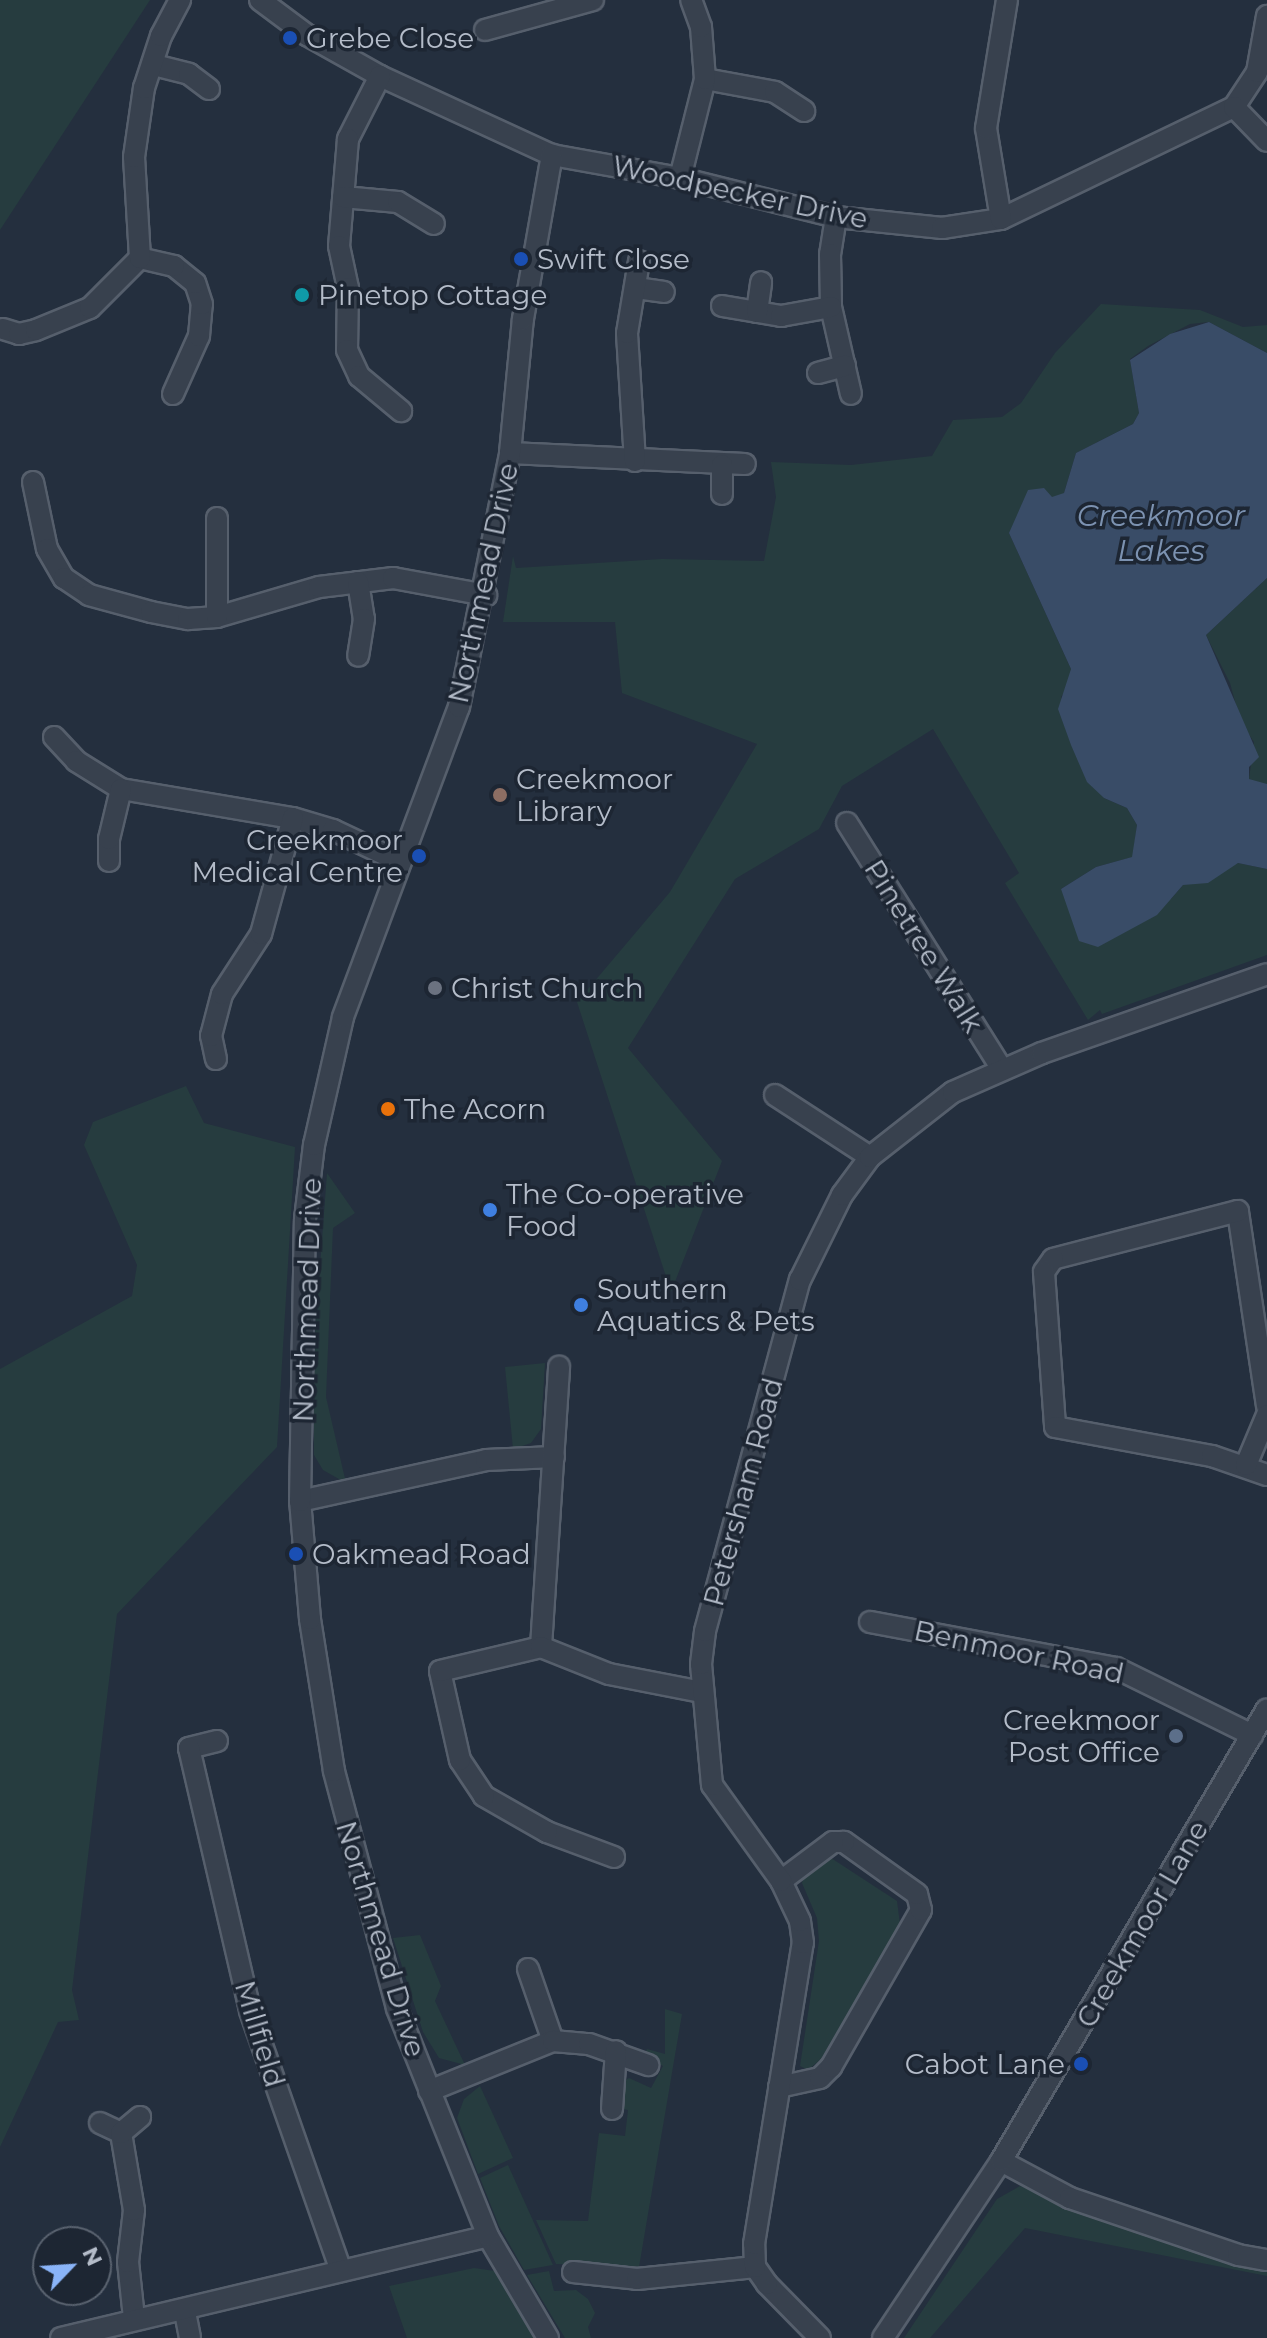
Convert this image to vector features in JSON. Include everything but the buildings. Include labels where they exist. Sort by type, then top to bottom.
[{"type":"street","points":[[3,329],[19,334],[36,330],[90,308],[140,258],[136,122],[161,36],[180,0]]},
{"type":"street","name":"Woodpecker Drive","points":[[260,0],[307,35],[380,76],[552,155],[680,178],[836,217],[942,228],[1001,219],[1234,107]]},
{"type":"street","points":[[485,30],[593,0]]},
{"type":"street","points":[[680,178],[705,79],[701,27],[691,0]]},
{"type":"street","points":[[1001,219],[986,128],[1007,0]]},
{"type":"street","points":[[1267,16],[1257,72],[1234,107],[1267,141]]},
{"type":"street","points":[[154,65],[189,74],[209,89]]},
{"type":"street","points":[[380,76],[348,139],[339,246],[348,288],[347,350],[359,376],[401,411]]},
{"type":"street","points":[[705,79],[775,92],[804,111]]},
{"type":"street","name":"Northmead Drive","points":[[548,2338],[488,2236],[397,2008],[339,1798],[316,1663],[300,1501],[305,1219],[314,1145],[343,1017],[459,707],[486,595],[510,453],[523,319],[552,155]]},
{"type":"street","points":[[343,197],[398,202],[434,224]]},
{"type":"street","points":[[836,217],[830,254],[831,307],[851,394]]},
{"type":"street","points":[[140,258],[174,266],[195,283],[202,304],[194,351],[173,394]]},
{"type":"street","points":[[635,461],[627,333],[639,261]]},
{"type":"street","points":[[757,312],[761,282]]},
{"type":"street","points":[[636,288],[664,292]]},
{"type":"street","points":[[722,306],[781,316],[831,307]]},
{"type":"street","points":[[818,373],[845,366]]},
{"type":"street","points":[[510,453],[745,464]]},
{"type":"street","points":[[722,465],[722,494]]},
{"type":"street","points":[[33,482],[47,549],[64,578],[89,595],[151,612],[188,619],[217,617],[319,587],[393,578],[486,595]]},
{"type":"street","points":[[217,518],[217,617]]},
{"type":"street","points":[[358,582],[364,619],[358,656]]},
{"type":"street","points":[[54,737],[76,761],[121,789],[293,818],[333,830],[401,862]]},
{"type":"street","points":[[109,861],[109,839],[121,789]]},
{"type":"street","points":[[216,1059],[211,1036],[222,994],[261,934],[293,818]]},
{"type":"street","name":"Pinetree Walk","points":[[847,823],[1002,1069]]},
{"type":"street","name":"Petersham Road","points":[[755,2267],[754,2244],[803,1943],[800,1921],[781,1881],[712,1785],[702,1692],[705,1631],[800,1280],[842,1195],[870,1157],[953,1092],[1002,1069],[1267,974]]},
{"type":"street","points":[[775,1095],[870,1157]]},
{"type":"street","points":[[1267,1406],[1238,1211],[1053,1259],[1044,1272],[1055,1427],[1246,1465],[1267,1475]]},
{"type":"street","points":[[541,1647],[559,1367]]},
{"type":"street","points":[[1246,1465],[1267,1415]]},
{"type":"street","points":[[300,1501],[486,1460],[554,1457]]},
{"type":"street","name":"Benmoor Road","points":[[870,1622],[1116,1668],[1252,1735]]},
{"type":"street","points":[[614,1857],[547,1832],[484,1796],[460,1760],[433,1671],[541,1647],[609,1674],[702,1692]]},
{"type":"street","name":"Creekmoor Lane","points":[[883,2338],[1001,2161],[1267,1709]]},
{"type":"street","name":"Millfield","points":[[217,1741],[189,1748],[209,1791],[250,2011],[340,2268]]},
{"type":"street","points":[[779,2087],[820,2078],[831,2067],[921,1910],[917,1894],[844,1842],[833,1842],[781,1881]]},
{"type":"street","points":[[528,1969],[547,1988],[553,2041]]},
{"type":"street","points":[[429,2091],[553,2041],[616,2051],[648,2065]]},
{"type":"street","points":[[612,2109],[616,2051]]},
{"type":"street","points":[[121,2133],[140,2117]]},
{"type":"street","points":[[100,2123],[121,2133]]},
{"type":"street","points":[[121,2133],[134,2210],[128,2262],[134,2318]]},
{"type":"street","points":[[1001,2161],[1070,2198],[1110,2208],[1197,2242],[1267,2260]]},
{"type":"street","points":[[61,2338],[134,2318],[185,2312],[340,2268],[488,2236]]},
{"type":"street","points":[[573,2272],[637,2279],[755,2267],[820,2338]]},
{"type":"street","points":[[185,2312],[190,2338]]},
{"type":"green space","points":[[0,0],[150,0],[0,230]]},
{"type":"green space","points":[[1101,304],[1200,310],[1243,327],[1267,325],[1267,353],[1209,322],[1190,324],[1148,346],[1130,359],[1139,413],[1133,424],[1076,453],[1064,493],[1009,533],[1071,669],[1070,684],[1061,697],[1104,798],[1127,808],[1137,825],[1133,857],[1096,867],[1061,889],[1171,899],[1183,885],[1238,863],[1267,869],[1267,955],[1102,1014],[1100,1010],[1088,1020],[1005,883],[1019,873],[933,729],[842,786],[819,829],[735,879],[628,1048],[722,1161],[671,1292],[577,1002],[670,892],[757,744],[622,693],[615,622],[503,622],[513,556],[516,568],[662,559],[764,561],[776,497],[771,462],[851,465],[932,456],[953,420],[1002,417],[1021,403],[1055,353]]},
{"type":"green space","points":[[1267,578],[1267,784],[1261,785],[1249,779],[1254,742],[1241,723],[1230,683],[1206,635]]},
{"type":"green space","points":[[186,1086],[204,1123],[295,1147],[277,1447],[117,1614],[72,1990],[79,2020],[58,2022],[0,2147],[0,1369],[132,1296],[137,1265],[84,1145],[93,1122]]},
{"type":"green space","points":[[327,1173],[355,1213],[333,1228],[326,1397],[346,1483],[323,1470],[314,1455],[314,1346]]},
{"type":"green space","points":[[545,1363],[541,1429],[531,1443],[513,1449],[505,1367]]},
{"type":"green space","points":[[828,1856],[897,1901],[900,1924],[821,2059],[808,2070],[800,2066],[819,1941],[817,1918],[802,1883],[805,1870]]},
{"type":"green space","points":[[420,1935],[441,1986],[435,2001],[465,2065],[439,2058],[423,2032],[393,1938]]},
{"type":"green space","points":[[665,2009],[682,2014],[639,2267],[556,2264],[536,2220],[588,2221],[599,2133],[625,2136],[628,2110],[617,2108],[624,2081],[629,2078],[651,2088],[663,2066],[644,2056],[647,2049],[665,2054]]},
{"type":"green space","points":[[480,2086],[513,2158],[478,2174],[457,2118],[464,2099]]},
{"type":"green space","points":[[508,2165],[553,2265],[524,2270],[499,2226],[480,2178]]},
{"type":"green space","points":[[1020,2186],[1216,2258],[1267,2265],[1267,2276],[1025,2228],[930,2338],[904,2338],[997,2199]]},
{"type":"green space","points":[[474,2268],[495,2271],[536,2338],[407,2338],[389,2286]]},
{"type":"green space","points":[[549,2271],[554,2291],[576,2290],[588,2299],[595,2313],[588,2327],[591,2338],[565,2338],[527,2275]]},
{"type":"water","name":"Creekmoor Lakes","points":[[1209,322],[1267,353],[1267,578],[1206,635],[1259,757],[1249,767],[1249,779],[1267,784],[1267,869],[1238,863],[1208,883],[1183,885],[1157,915],[1098,947],[1079,941],[1061,889],[1096,867],[1132,857],[1137,825],[1127,808],[1104,798],[1087,782],[1058,709],[1071,669],[1009,533],[1028,490],[1044,488],[1052,497],[1064,493],[1076,453],[1133,424],[1139,413],[1130,360],[1170,334]]},
{"type":"place","name":"Grebe Close","points":[[290,38]]},
{"type":"place","name":"Swift Close","points":[[521,259]]},
{"type":"place","name":"Pinetop Cottage","points":[[302,295]]},
{"type":"place","name":"Creekmoor Library","points":[[500,795]]},
{"type":"place","name":"Creekmoor Medical Centre","points":[[419,856]]},
{"type":"place","name":"Christ Church","points":[[435,988]]},
{"type":"place","name":"The Acorn","points":[[388,1109]]},
{"type":"place","name":"The Co-operative Food","points":[[490,1210]]},
{"type":"place","name":"Southern Aquatics & Pets","points":[[581,1305]]},
{"type":"place","name":"Oakmead Road","points":[[296,1554]]},
{"type":"place","name":"Creekmoor Post Office","points":[[1176,1736]]},
{"type":"place","name":"Cabot Lane","points":[[1081,2064]]}]
